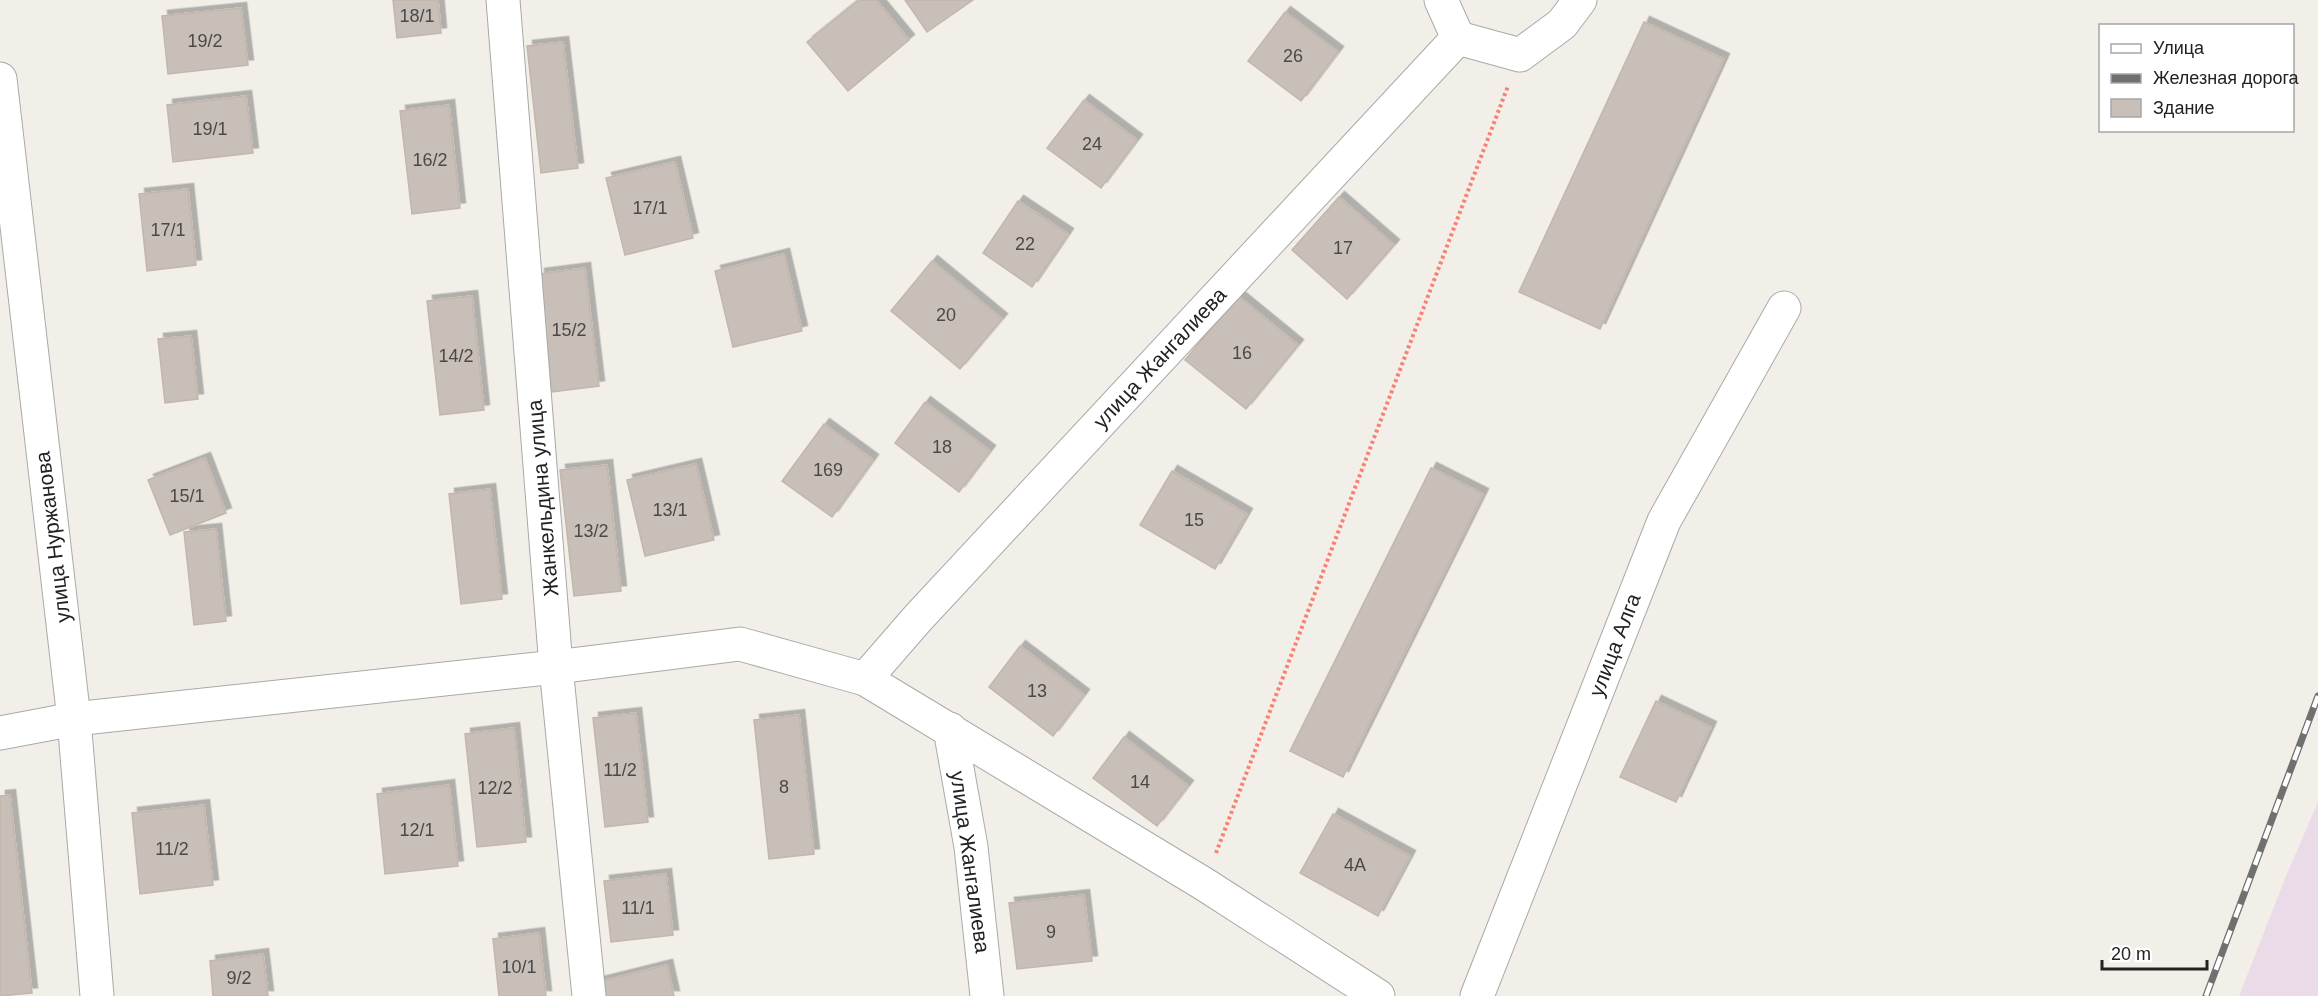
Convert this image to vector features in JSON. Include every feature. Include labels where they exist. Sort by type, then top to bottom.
[{"type":"street","name":"Жанкельдина улица","points":[[503,0],[556,667],[589,996]]},
{"type":"street","points":[[1441,0],[1458,38],[1520,55],[1563,24],[1580,0]]},
{"type":"street","name":"улица Жангалиева","points":[[865,679],[918,618],[1458,38]]},
{"type":"street","name":"улица Нуржанова","points":[[0,79],[74,719],[97,996]]},
{"type":"street","name":"улица Алга","points":[[1477,996],[1664,521],[1784,308]]},
{"type":"street","points":[[0,733],[74,719],[556,667],[740,644],[865,679],[1204,884],[1378,996]]},
{"type":"street","name":"улица Жангалиева","points":[[951,729],[971,847],[987,996]]},
{"type":"path","points":[[1204,884],[1520,55]]},
{"type":"shaded area","points":[[2318,802],[2318,996],[2239,996],[2286,876]]},
{"type":"building","points":[[393,0],[438,0],[441,33],[397,38]]},
{"type":"building","points":[[859,0],[876,0],[909,40],[848,91],[807,42]]},
{"type":"building","points":[[905,0],[973,0],[927,32]]},
{"type":"building","points":[[241,8],[248,65],[168,74],[162,16]]},
{"type":"building","points":[[1285,12],[1338,52],[1301,101],[1248,61]]},
{"type":"building","points":[[1644,22],[1724,59],[1600,329],[1519,292]]},
{"type":"building","points":[[563,42],[578,168],[541,173],[527,46]]},
{"type":"building","points":[[246,96],[253,153],[173,162],[167,105]]},
{"type":"building","points":[[1084,100],[1137,140],[1101,188],[1047,148]]},
{"type":"building","points":[[449,105],[460,208],[412,214],[400,111]]},
{"type":"building","points":[[675,162],[693,238],[625,255],[606,178]]},
{"type":"building","points":[[188,189],[196,265],[147,271],[139,194]]},
{"type":"building","points":[[1339,197],[1394,245],[1347,299],[1292,250]]},
{"type":"building","points":[[1018,201],[1068,234],[1032,287],[983,253]]},
{"type":"building","points":[[784,254],[802,331],[733,347],[715,271]]},
{"type":"building","points":[[932,261],[1002,319],[960,369],[891,311]]},
{"type":"building","points":[[585,268],[599,386],[552,392],[539,274]]},
{"type":"building","points":[[472,296],[484,410],[440,415],[427,301]]},
{"type":"building","points":[[1238,296],[1298,345],[1246,409],[1185,360]]},
{"type":"building","points":[[191,336],[198,399],[165,403],[158,339]]},
{"type":"building","points":[[925,402],[990,451],[959,492],[895,443]]},
{"type":"building","points":[[824,424],[873,460],[832,517],[782,481]]},
{"type":"building","points":[[205,458],[226,513],[170,535],[148,480]]},
{"type":"building","points":[[696,464],[714,540],[645,556],[627,480]]},
{"type":"building","points":[[607,465],[621,591],[574,596],[560,470]]},
{"type":"building","points":[[1431,468],[1483,494],[1343,777],[1290,751]]},
{"type":"building","points":[[1172,471],[1247,514],[1215,569],[1140,525]]},
{"type":"building","points":[[490,489],[502,599],[461,604],[449,494]]},
{"type":"building","points":[[216,529],[226,621],[194,625],[184,532]]},
{"type":"building","points":[[1020,646],[1084,695],[1053,736],[989,687]]},
{"type":"building","points":[[1656,701],[1711,727],[1676,802],[1620,777]]},
{"type":"building","points":[[636,713],[648,822],[605,827],[593,718]]},
{"type":"building","points":[[799,715],[814,854],[769,859],[754,720]]},
{"type":"building","points":[[514,728],[526,842],[477,847],[465,734]]},
{"type":"building","points":[[1124,737],[1188,786],[1157,826],[1093,778]]},
{"type":"building","points":[[449,785],[458,866],[385,874],[377,794]]},
{"type":"building","points":[[10,795],[32,993],[0,996],[0,796]]},
{"type":"building","points":[[204,805],[213,885],[140,894],[132,813]]},
{"type":"building","points":[[1333,814],[1410,856],[1378,916],[1300,873]]},
{"type":"building","points":[[666,874],[673,935],[611,942],[604,881]]},
{"type":"building","points":[[1084,895],[1092,961],[1017,969],[1009,903]]},
{"type":"building","points":[[539,933],[546,996],[499,996],[493,939]]},
{"type":"building","points":[[263,954],[268,996],[213,996],[210,961]]},
{"type":"building","points":[[667,965],[674,996],[601,996],[598,982]]},
{"type":"railway","points":[[2206,996],[2318,696]]}]
